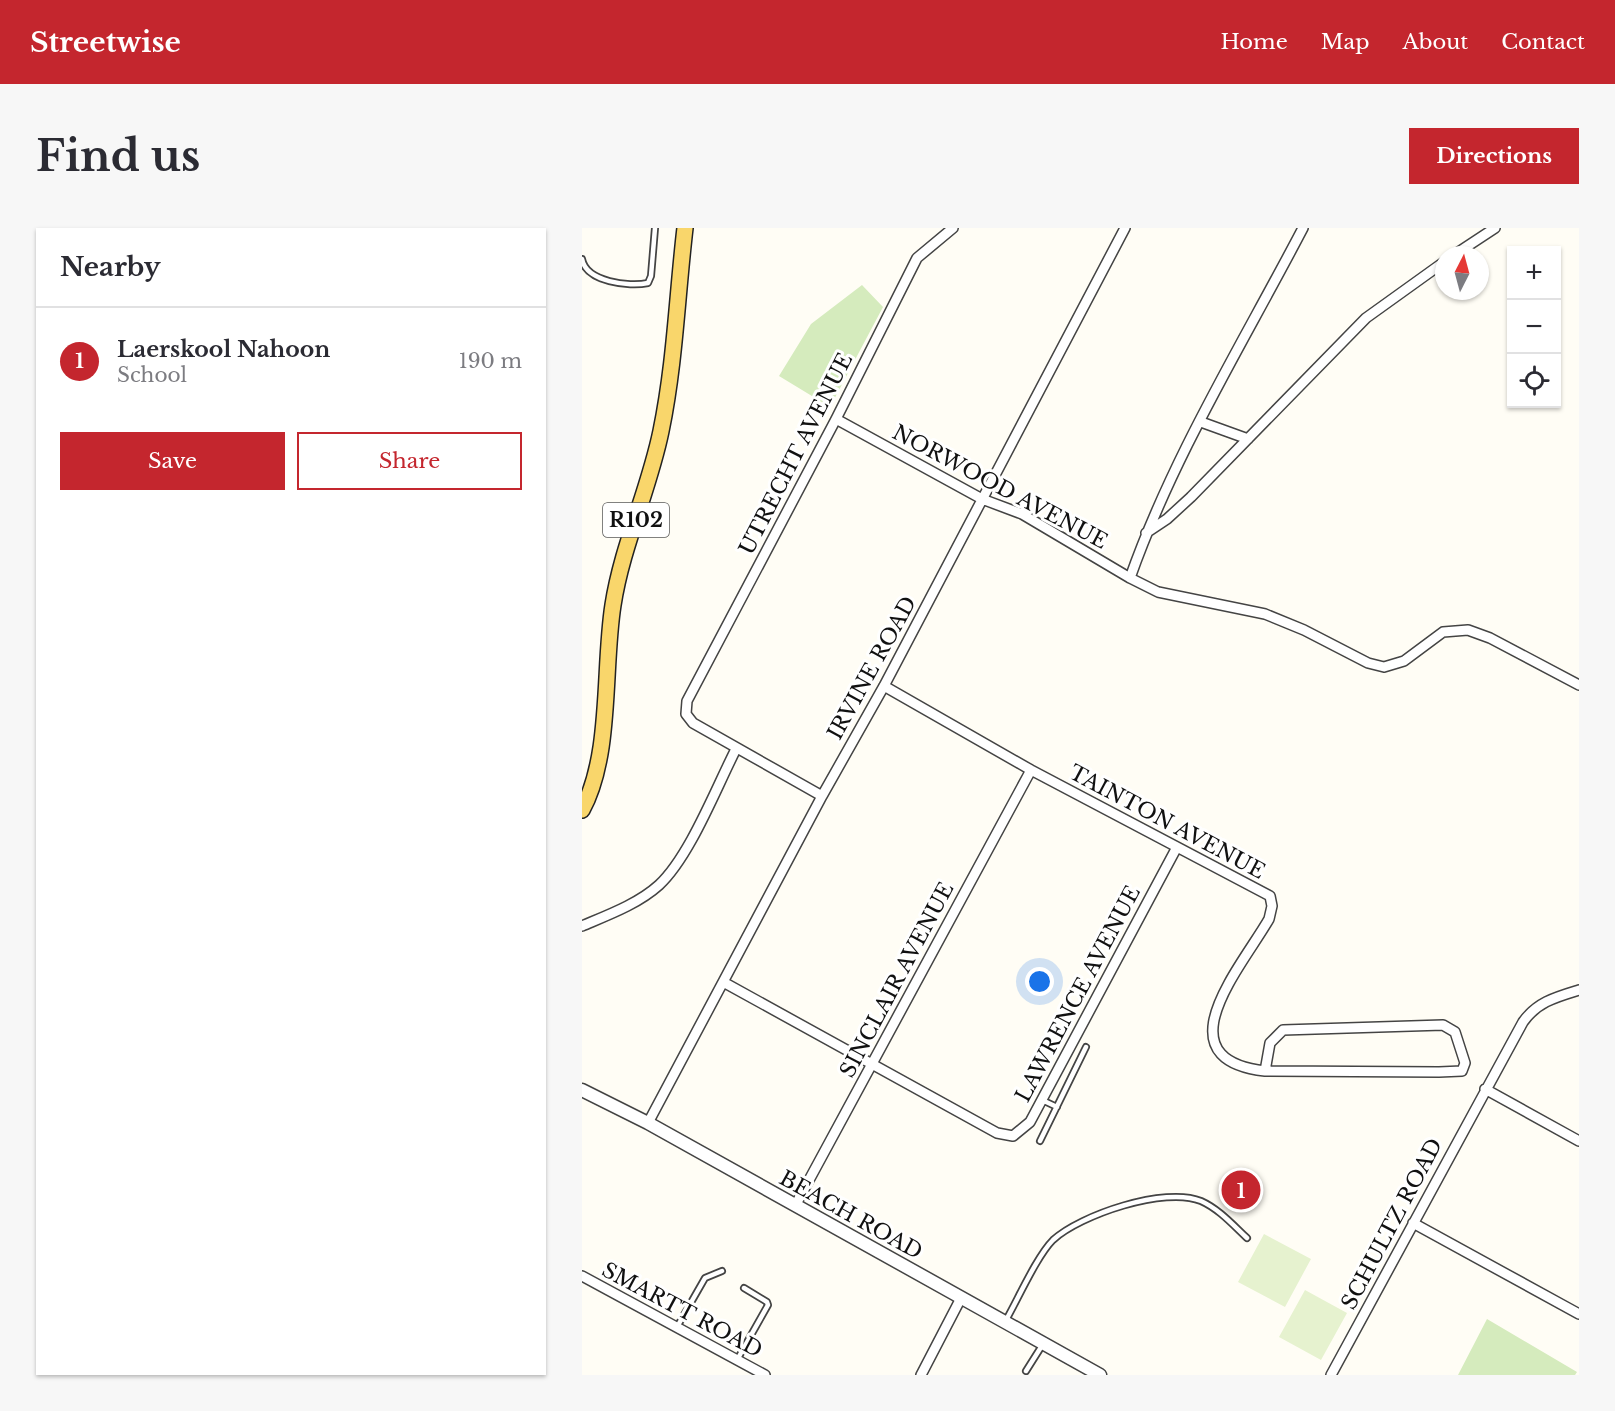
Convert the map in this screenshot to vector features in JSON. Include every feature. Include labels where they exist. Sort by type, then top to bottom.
[{"type":"main road","name":"R102","points":[[582,810],[597,772],[610,627],[618,580],[661,432],[675,348],[685,228]]},
{"type":"street","name":"UTRECHT AVENUE","points":[[736,749],[693,723],[686,708],[693,687],[836,419],[917,258],[953,228]]},
{"type":"street","name":"IRVINE ROAD","points":[[648,1123],[725,983],[822,796],[884,686],[1125,228]]},
{"type":"street","points":[[1130,578],[1157,504],[1242,339],[1303,228]]},
{"type":"street","points":[[1468,246],[1495,228]]},
{"type":"street","points":[[1146,533],[1167,519],[1366,318],[1435,268]]},
{"type":"street","name":"NORWOOD AVENUE","points":[[836,419],[982,499],[1022,514],[1158,592],[1272,616],[1368,663],[1390,666],[1404,661],[1436,635],[1461,629],[1490,638],[1579,685]]},
{"type":"street","points":[[1201,422],[1248,439]]},
{"type":"street","name":"TAINTON AVENUE","points":[[884,686],[1031,770],[1264,893],[1271,899],[1269,919],[1218,1001],[1211,1027],[1214,1041],[1228,1059],[1240,1067],[1265,1071],[1462,1071],[1465,1063],[1459,1039],[1452,1029],[1443,1025],[1283,1029],[1270,1043],[1265,1071]]},
{"type":"street","points":[[582,926],[642,896],[667,877],[687,846],[736,749],[822,796]]},
{"type":"street","name":"SINCLAIR AVENUE","points":[[795,1206],[1031,770]]},
{"type":"street","name":"LAWRENCE AVENUE","points":[[873,1064],[997,1133],[1013,1136],[1018,1134],[1030,1122],[1177,848]]},
{"type":"street","points":[[725,983],[873,1064]]},
{"type":"street","name":"SCHULTZ ROAD","points":[[1331,1375],[1485,1089],[1531,1011],[1554,997],[1579,990]]},
{"type":"street","points":[[1485,1089],[1579,1140]]},
{"type":"street","name":"BEACH ROAD","points":[[582,1090],[648,1123],[1100,1375]]},
{"type":"street","points":[[1413,1224],[1579,1314]]},
{"type":"street","name":"SMARTT ROAD","points":[[582,1276],[765,1375]]},
{"type":"street","points":[[921,1375],[961,1298]]},
{"type":"lane","points":[[582,259],[586,269],[606,280],[648,283],[651,276],[655,228]]},
{"type":"lane","points":[[1040,1141],[1086,1047]]},
{"type":"lane","points":[[1042,1100],[1058,1107]]},
{"type":"lane","points":[[1005,1323],[1050,1244],[1082,1220],[1174,1196],[1200,1201],[1211,1207],[1248,1238]]},
{"type":"lane","points":[[677,1327],[705,1278],[722,1271]]},
{"type":"lane","points":[[737,1360],[768,1305],[767,1302],[744,1288]]},
{"type":"lane","points":[[1026,1371],[1043,1344]]},
{"type":"green space","points":[[862,285],[883,307],[830,407],[779,376],[811,324]]},
{"type":"green space","points":[[1264,1234],[1311,1259],[1285,1307],[1238,1282]]},
{"type":"green space","points":[[1305,1290],[1347,1313],[1321,1360],[1279,1337]]},
{"type":"green space","points":[[1487,1319],[1577,1372],[1575,1375],[1458,1375]]},
{"type":"place","name":"Laerskool Nahoon","points":[[1241,1190]]}]
